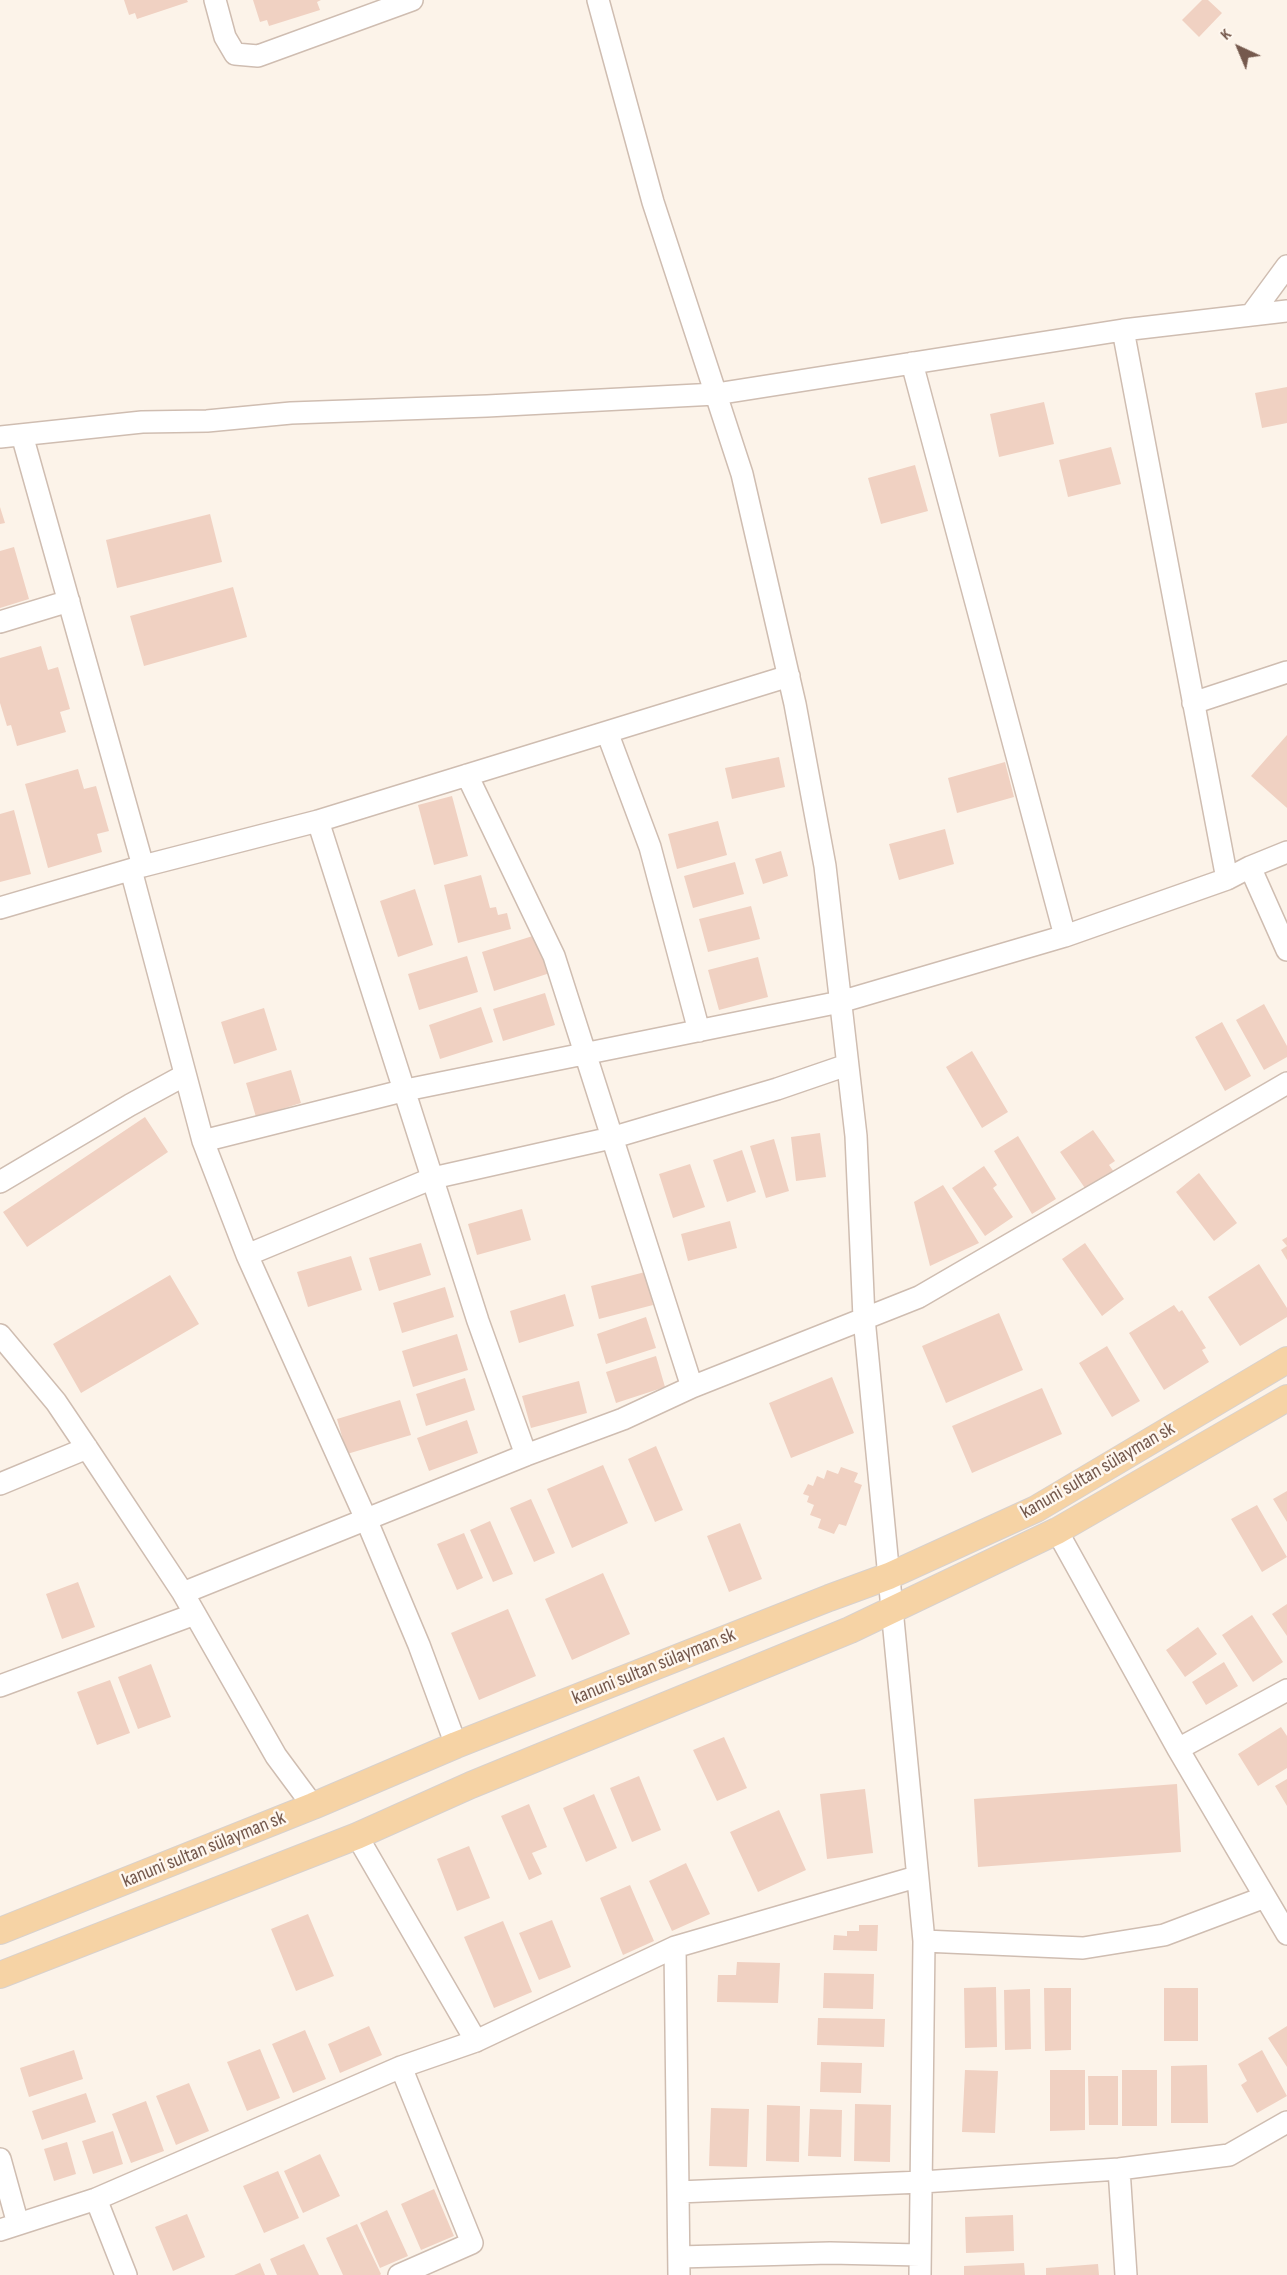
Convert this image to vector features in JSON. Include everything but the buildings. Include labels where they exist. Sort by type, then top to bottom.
[{"type":"main road","name":"kanuni sultan sülayman sk","points":[[0,1931],[313,1806],[456,1745],[889,1576],[1036,1509],[1287,1360]]},
{"type":"main road","points":[[0,1976],[357,1836],[471,1785],[893,1610],[1057,1531],[1287,1398]]},
{"type":"street","points":[[215,0],[225,37],[235,54],[258,56],[412,0]]},
{"type":"street","points":[[598,0],[653,202],[742,474],[789,676],[825,866],[856,1136],[864,1318],[893,1610],[916,1877],[924,1941],[920,2265],[830,2253],[679,2266],[675,1947]]},
{"type":"street","points":[[1251,315],[1287,266]]},
{"type":"street","points":[[0,437],[142,422],[207,421],[291,413],[716,394],[1123,330],[1287,311]]},
{"type":"street","points":[[1123,330],[1227,879]]},
{"type":"street","points":[[912,363],[1065,936]]},
{"type":"street","points":[[22,435],[69,601],[203,1141],[247,1255],[366,1519],[419,1645],[456,1745]]},
{"type":"street","points":[[0,622],[69,601]]},
{"type":"street","points":[[1193,703],[1287,672]]},
{"type":"street","points":[[0,908],[137,868],[318,821],[789,676]]},
{"type":"street","points":[[607,732],[650,847],[699,1031]]},
{"type":"street","points":[[467,775],[554,956],[692,1388]]},
{"type":"street","points":[[318,821],[406,1090],[478,1321],[526,1455]]},
{"type":"street","points":[[203,1141],[406,1090],[840,1002],[1065,936],[1227,879],[1287,852]]},
{"type":"street","points":[[1250,867],[1287,950]]},
{"type":"street","points":[[247,1255],[433,1178],[611,1138],[777,1089],[848,1065]]},
{"type":"street","points":[[0,1182],[185,1075]]},
{"type":"street","points":[[183,1593],[526,1455],[623,1419],[692,1388],[919,1297],[1287,1083]]},
{"type":"street","points":[[0,1335],[56,1402],[87,1448],[183,1593],[276,1756],[313,1806]]},
{"type":"street","points":[[0,1484],[87,1448]]},
{"type":"street","points":[[1057,1531],[1178,1749],[1287,1934]]},
{"type":"street","points":[[0,1686],[195,1614]]},
{"type":"street","points":[[1178,1749],[1287,1690]]},
{"type":"street","points":[[357,1836],[476,2041]]},
{"type":"street","points":[[0,2159],[9,2227],[96,2199],[401,2067],[476,2041],[675,1947],[916,1877]]},
{"type":"street","points":[[924,1941],[1083,1948],[1164,1935],[1265,1897]]},
{"type":"street","points":[[399,2275],[472,2243],[401,2067]]},
{"type":"street","points":[[678,2192],[922,2182],[1119,2169],[1230,2155],[1287,2122]]},
{"type":"street","points":[[1119,2169],[1126,2275]]},
{"type":"street","points":[[96,2199],[126,2275]]}]
